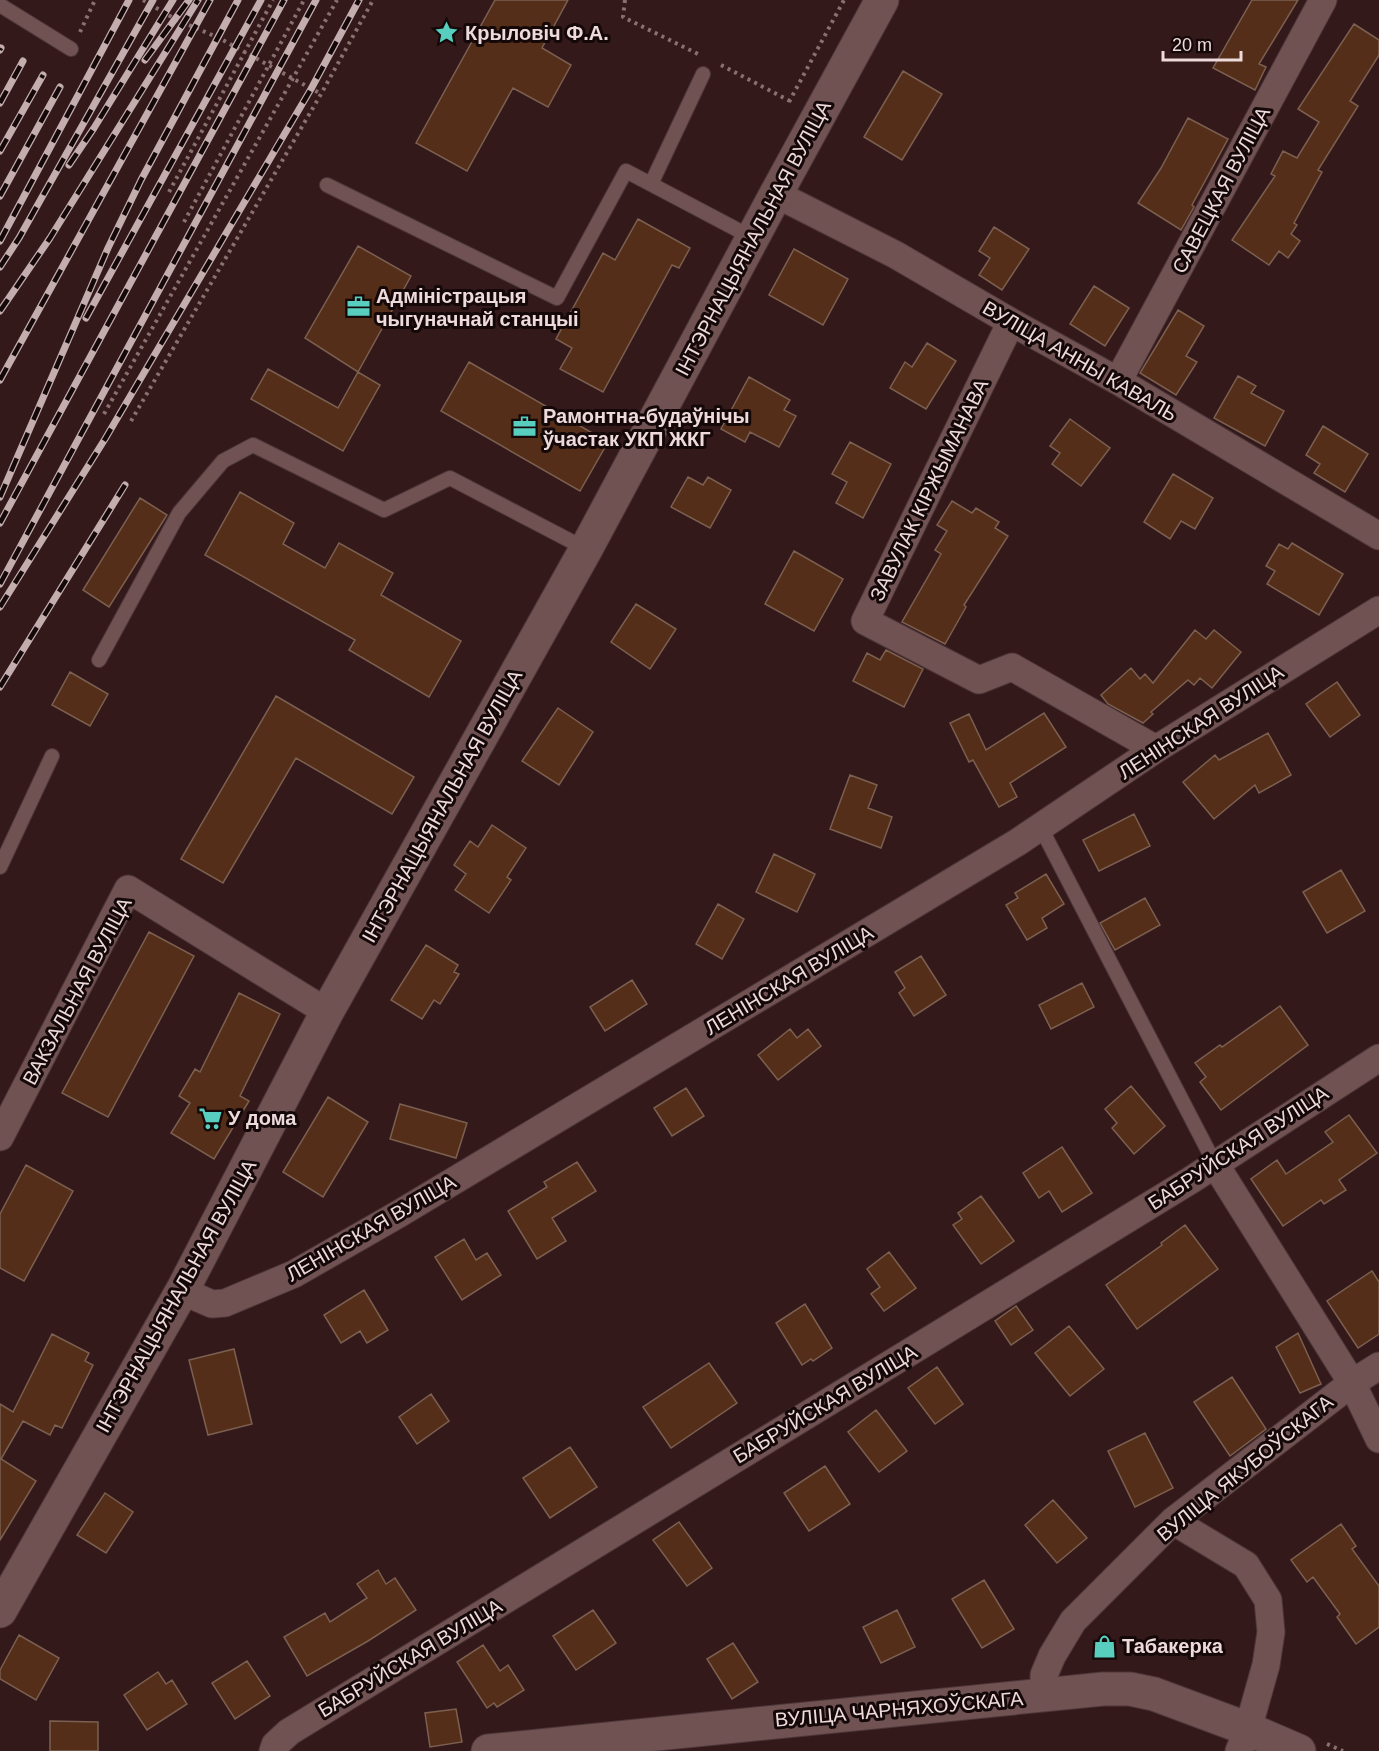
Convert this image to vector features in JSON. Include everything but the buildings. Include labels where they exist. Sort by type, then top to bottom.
[{"type":"street","name":"ІНТЭРНАЦЫЯНАЛЬНАЯ ВУЛІЦА","points":[[0,1611],[182,1291],[327,1012],[586,549],[882,0]]},
{"type":"street","name":"САВЕЦКАЯ ВУЛІЦА","points":[[1118,381],[1323,0]]},
{"type":"street","name":"ВУЛІЦА АННЫ КАВАЛЬ","points":[[776,194],[896,255],[1118,381],[1379,536]]},
{"type":"street","name":"ЗАВУЛАК КІРЖЫМАНАВА","points":[[1011,322],[865,621],[979,680],[1011,667],[1156,749]]},
{"type":"street","name":"ЛЕНІНСКАЯ ВУЛІЦА","points":[[182,1291],[212,1304],[225,1303],[294,1274],[427,1197],[1041,828],[1156,749],[1379,610]]},
{"type":"street","name":"ВАКЗАЛЬНАЯ ВУЛІЦА","points":[[0,1137],[128,889],[327,1012]]},
{"type":"street","name":"БАБРУЙСКАЯ ВУЛІЦА","points":[[273,1751],[275,1745],[289,1732],[1215,1164],[1379,1058]]},
{"type":"street","points":[[1215,1164],[1352,1383],[1379,1439]]},
{"type":"street","name":"ВУЛІЦА ЯКУБОЎСКАГА","points":[[1044,1695],[1044,1675],[1052,1656],[1073,1621],[1173,1521],[1352,1383],[1379,1366]]},
{"type":"street","points":[[1173,1521],[1246,1565],[1268,1600],[1271,1632],[1266,1665],[1243,1740]]},
{"type":"street","name":"ВУЛІЦА ЧАРНЯХОЎСКАГА","points":[[488,1751],[1102,1689],[1130,1689],[1154,1694],[1243,1740],[1299,1751]]},
{"type":"lane","points":[[0,5],[71,49]]},
{"type":"lane","points":[[651,184],[703,74]]},
{"type":"lane","points":[[327,185],[557,298],[626,171],[753,238]]},
{"type":"lane","points":[[99,660],[179,513],[223,461],[253,445],[384,510],[450,478],[586,549]]},
{"type":"lane","points":[[0,867],[52,756]]},
{"type":"lane","points":[[1041,828],[1215,1164]]},
{"type":"path","points":[[71,49],[95,0]]},
{"type":"path","points":[[143,0],[175,19],[219,38],[321,94]]},
{"type":"path","points":[[169,192],[273,0]]},
{"type":"path","points":[[184,222],[304,0]]},
{"type":"path","points":[[104,414],[337,0]]},
{"type":"path","points":[[131,421],[373,0]]},
{"type":"railway","points":[[0,241],[129,0]]},
{"type":"railway","points":[[0,267],[19,238],[153,0]]},
{"type":"railway","points":[[69,165],[173,0]]},
{"type":"railway","points":[[145,60],[189,0]]},
{"type":"railway","points":[[0,311],[50,238],[198,0]]},
{"type":"railway","points":[[0,380],[210,0]]},
{"type":"railway","points":[[0,497],[108,248],[141,180],[238,0]]},
{"type":"railway","points":[[86,318],[261,0]]},
{"type":"railway","points":[[0,523],[284,0]]},
{"type":"railway","points":[[0,584],[316,0]]},
{"type":"railway","points":[[0,607],[105,439],[311,89],[359,0]]},
{"type":"railway","points":[[0,103],[23,61]]},
{"type":"railway","points":[[0,151],[43,75]]},
{"type":"railway","points":[[0,196],[60,87]]},
{"type":"railway","points":[[0,687],[125,485]]},
{"type":"place","name":"Крыловіч Ф.А.","points":[[447,33]]},
{"type":"place","name":"Адміністрацыя чыгуначнай станцыі","points":[[358,307]]},
{"type":"place","name":"Рамонтна-будаўнічы ўчастак УКП ЖКГ","points":[[525,427]]},
{"type":"place","name":"У дома","points":[[210,1118]]},
{"type":"place","name":"Табакерка","points":[[1104,1646]]}]
